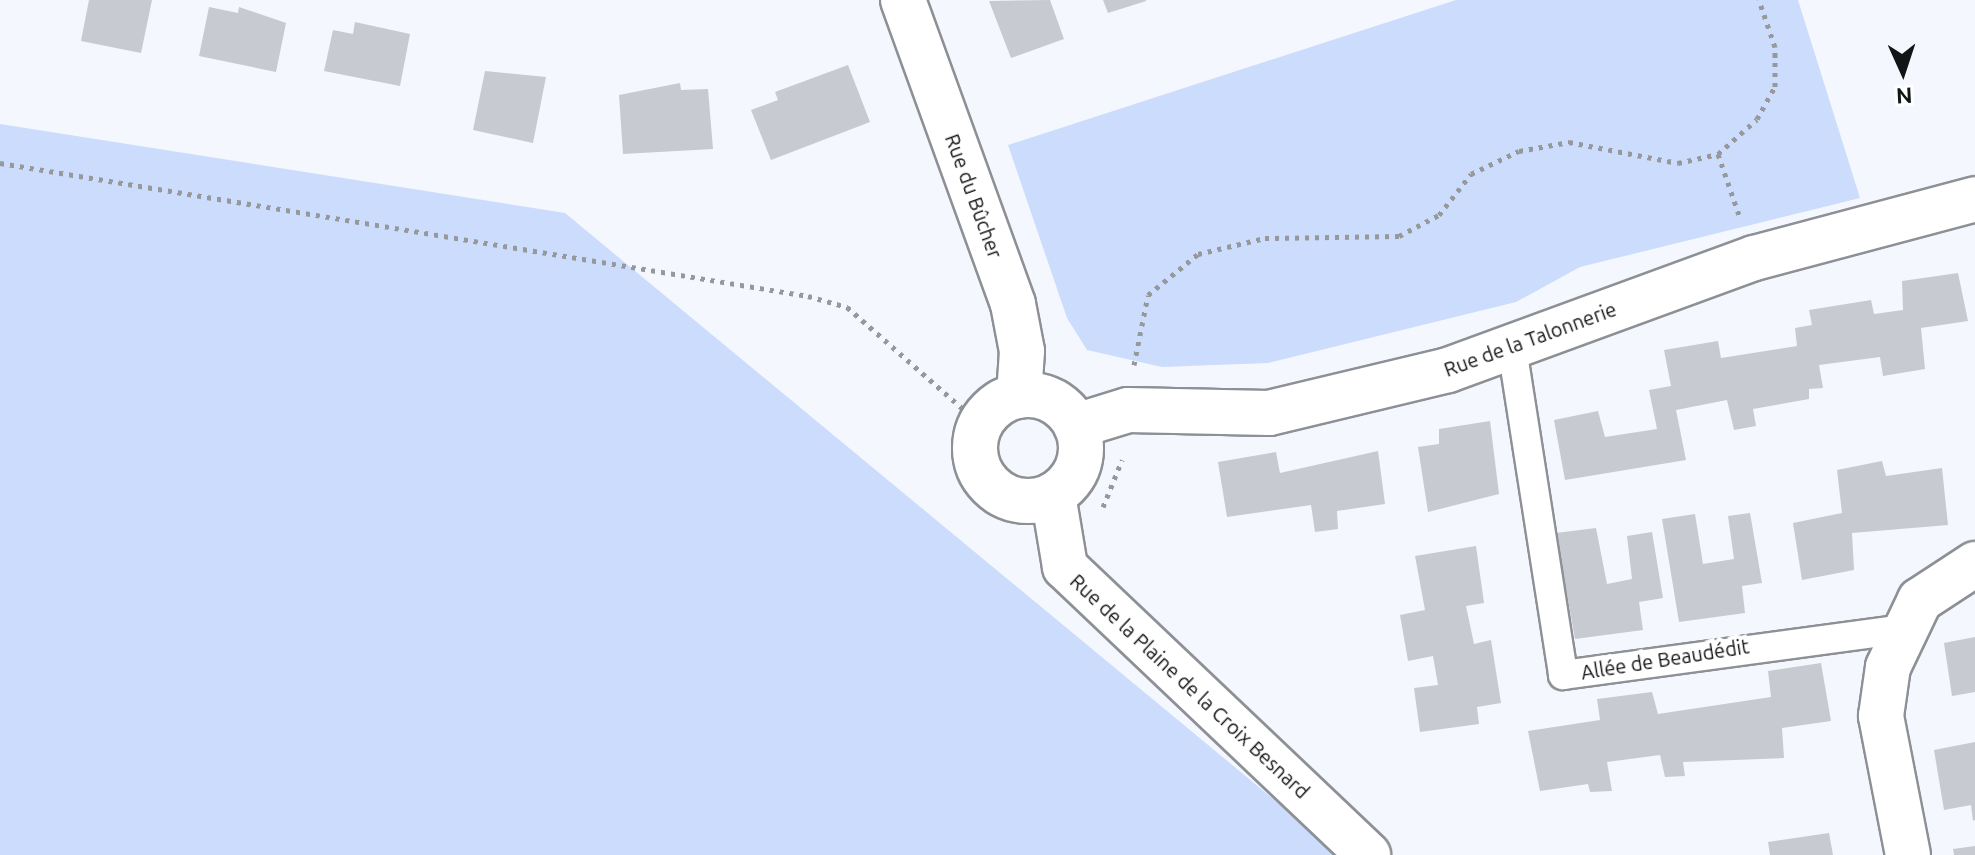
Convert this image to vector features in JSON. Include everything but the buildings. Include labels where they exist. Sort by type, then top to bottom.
[{"type":"street","name":"Rue du Bûcher","points":[[903,0],[1013,304],[1022,351],[1019,396]]},
{"type":"street","name":"Rue de la Talonnerie","points":[[1076,426],[1128,410],[1269,413],[1512,348],[1754,258],[1975,199]]},
{"type":"street","points":[[1019,396],[1058,404],[1076,426],[1079,465],[1053,495],[1010,498],[986,480],[975,453],[981,424],[1019,396]]},
{"type":"street","name":"Rue de la Plaine de la Croix Besnard","points":[[1053,495],[1065,567],[1368,855]]},
{"type":"street","points":[[1908,855],[1881,716],[1904,629],[1920,600],[1975,564]]},
{"type":"lane","name":"Allée de Beaudédit","points":[[1512,348],[1563,675],[1904,629]]},
{"type":"path","points":[[1128,410],[1148,295],[1198,254],[1265,238],[1399,236],[1439,215],[1471,174],[1519,151],[1569,142],[1678,163],[1718,154],[1757,119],[1775,87],[1775,47],[1759,0]]},
{"type":"path","points":[[1718,154],[1754,258]]},
{"type":"path","points":[[0,163],[808,296],[847,307],[981,424]]},
{"type":"shaded area","points":[[1456,0],[1798,0],[1860,198],[1580,267],[1516,302],[1268,363],[1162,367],[1087,350],[1067,318],[1008,145]]},
{"type":"shaded area","points":[[0,124],[565,213],[1341,855],[0,855]]}]
